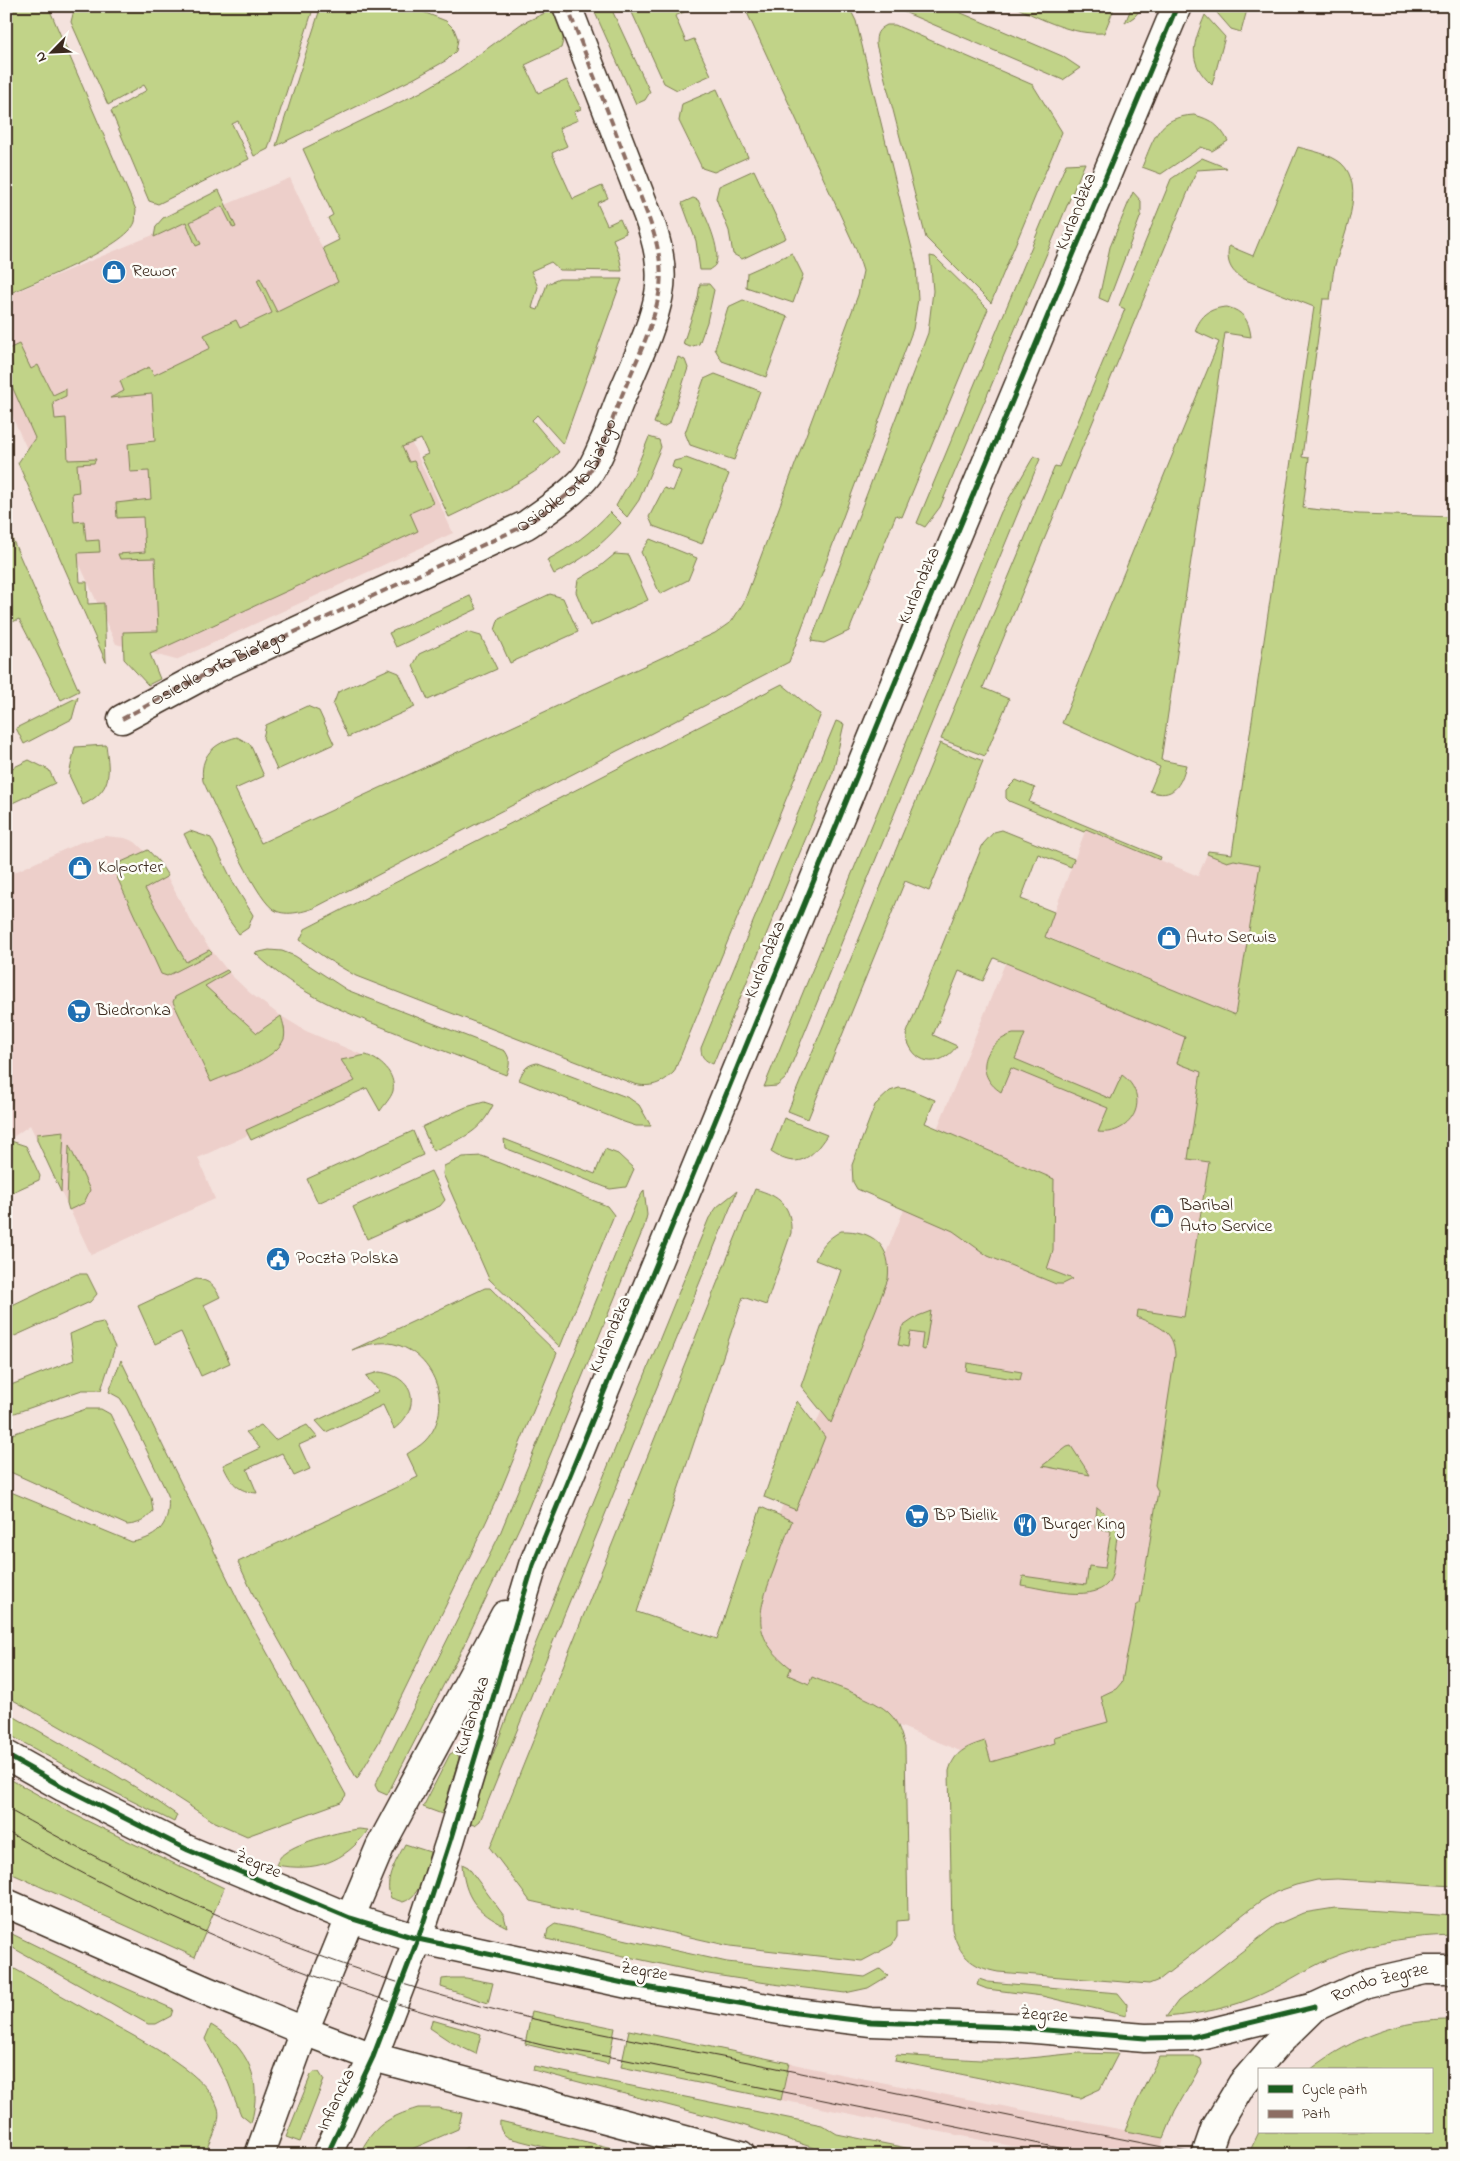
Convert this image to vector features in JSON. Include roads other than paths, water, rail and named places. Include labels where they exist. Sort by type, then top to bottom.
[{"type":"street","name":"Osiedle Orła Białego","points":[[122,719],[217,668],[526,525],[560,500],[588,475],[653,316],[659,293],[659,247],[567,6]]},
{"type":"street","name":"Kurlandzka","points":[[373,2057],[418,1938],[450,1840],[532,1565],[915,634],[1177,6]]},
{"type":"street","name":"Kurlandzka","points":[[304,2031],[350,1918],[389,1830],[532,1565]]},
{"type":"street","name":"Żegrze","points":[[6,1755],[63,1787],[188,1850],[350,1918],[418,1938],[628,1984],[797,2013],[871,2022],[1010,2027],[1144,2038],[1192,2037],[1315,2006]]},
{"type":"street","points":[[6,1903],[124,1956],[304,2031],[373,2057],[742,2155]]},
{"type":"street","name":"Rondo Żegrze","points":[[1206,2155],[1215,2129],[1242,2084],[1275,2046],[1315,2006],[1367,1983],[1425,1970],[1454,1970]]},
{"type":"street","points":[[259,2155],[304,2031]]},
{"type":"street","name":"Inflancka","points":[[327,2155],[373,2057]]},
{"type":"tram line","points":[[6,1808],[102,1860],[200,1907],[351,1967],[446,1997],[576,2028],[1203,2155]]},
{"type":"tram line","points":[[6,1831],[60,1861],[171,1917],[285,1965],[402,2006],[546,2046],[617,2058],[1094,2155]]},
{"type":"place","name":"Rewor","points":[[114,272]]},
{"type":"place","name":"Kolporter","points":[[80,868]]},
{"type":"place","name":"Auto Serwis","points":[[1169,938]]},
{"type":"place","name":"Biedronka","points":[[79,1011]]},
{"type":"place","name":"Baribal Auto Service","points":[[1162,1216]]},
{"type":"place","name":"Poczta Polska","points":[[278,1259]]},
{"type":"place","name":"BP Bielik","points":[[917,1516]]},
{"type":"place","name":"Burger King","points":[[1025,1525]]}]
